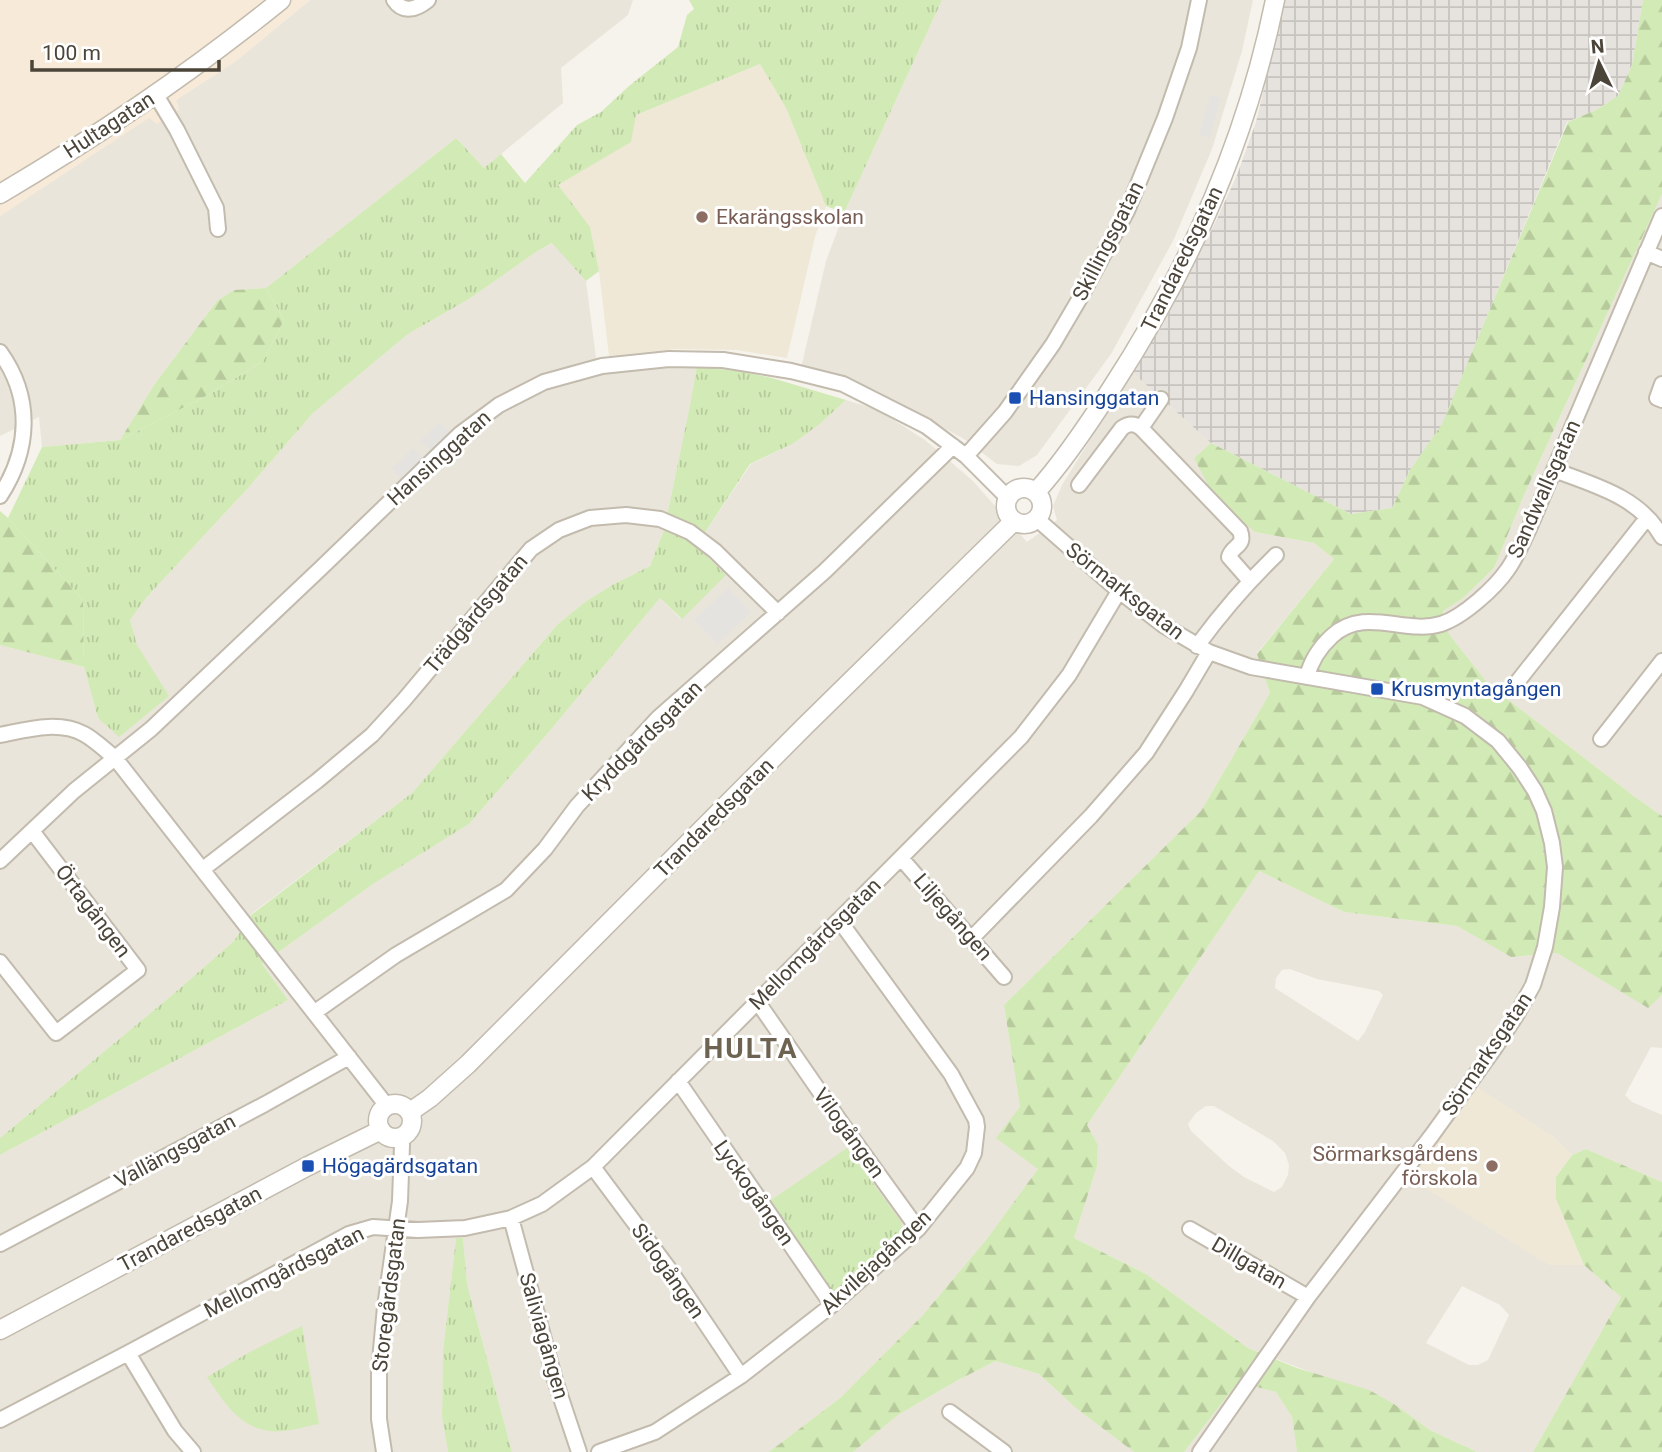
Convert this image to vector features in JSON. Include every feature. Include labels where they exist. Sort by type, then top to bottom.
[{"type":"street","name":"Hultagatan","points":[[0,194],[156,95],[228,43],[281,0]]},
{"type":"street","points":[[394,0],[398,7],[406,9],[413,9],[428,0]]},
{"type":"street","name":"Skillingsgatan","points":[[966,456],[1004,412],[1048,351],[1127,211],[1165,118],[1189,48],[1199,0]]},
{"type":"street","name":"Trandaredsgatan","points":[[1036,492],[1063,460],[1106,398],[1146,335],[1181,268],[1232,152],[1256,77],[1275,0]]},
{"type":"street","points":[[156,95],[177,130],[216,208],[218,229]]},
{"type":"street","name":"Sandwallsgatan","points":[[1307,677],[1310,665],[1322,645],[1340,628],[1357,622],[1374,621],[1409,626],[1443,623],[1483,598],[1508,569],[1528,531],[1662,216]]},
{"type":"street","points":[[1646,252],[1662,259]]},
{"type":"street","points":[[0,352],[20,390],[23,434],[18,461],[0,496]]},
{"type":"street","name":"Hansinggatan","points":[[0,861],[74,791],[151,729],[460,434],[499,404],[544,382],[602,366],[669,359],[723,360],[773,366],[843,384],[926,426],[966,456],[1008,498]]},
{"type":"street","points":[[1662,384],[1657,398],[1662,400]]},
{"type":"street","points":[[1141,428],[1161,398]]},
{"type":"street","points":[[1079,485],[1122,428],[1137,424],[1240,531],[1241,542],[1230,552],[1229,557],[1250,581]]},
{"type":"street","name":"Kryddgårdsgatan","points":[[315,1013],[396,955],[506,890],[545,849],[577,806],[658,718],[825,571],[953,446]]},
{"type":"street","points":[[1554,470],[1606,489],[1629,501],[1662,537]]},
{"type":"street","points":[[1021,488],[1036,492],[1040,496],[1042,506],[1037,519],[1026,524],[1014,521],[1006,504],[1011,493],[1021,488]]},
{"type":"street","name":"Trädgårdsgatan","points":[[203,869],[372,735],[531,549],[559,530],[590,518],[626,514],[660,519],[690,532],[715,551],[778,613]]},
{"type":"street","points":[[1518,681],[1647,518]]},
{"type":"street","name":"Sörmarksgatan","points":[[1037,519],[1119,591],[1163,625],[1203,649],[1251,667],[1423,697],[1465,716],[1498,741],[1520,768],[1544,811],[1552,843],[1555,867],[1545,947],[1533,985],[1517,1014],[1432,1135],[1308,1297],[1200,1452]]},
{"type":"street","name":"Trandaredsgatan","points":[[410,1112],[468,1064],[1014,521]]},
{"type":"street","points":[[971,939],[1090,816],[1146,753],[1186,691],[1203,649],[1227,606],[1276,555]]},
{"type":"street","name":"Mellomgårdsgatan","points":[[0,1420],[349,1234],[373,1227],[418,1230],[466,1228],[511,1219],[542,1204],[593,1167],[1021,737],[1069,675],[1119,591]]},
{"type":"street","points":[[1601,739],[1662,661]]},
{"type":"street","points":[[0,735],[61,726],[83,733],[115,758],[387,1106]]},
{"type":"street","name":"Örtagången","points":[[0,962],[56,1033],[138,970],[32,831]]},
{"type":"street","name":"Liljegången","points":[[901,858],[1004,977]]},
{"type":"street","name":"Akvilejagången","points":[[599,1452],[654,1432],[741,1376],[832,1305],[918,1229],[967,1168],[974,1153],[976,1120],[951,1074],[839,920]]},
{"type":"street","name":"Vilogången","points":[[757,1001],[918,1229]]},
{"type":"street","name":"Vallängsgatan","points":[[0,1244],[349,1057]]},
{"type":"street","name":"Lyckogången","points":[[678,1081],[832,1305]]},
{"type":"street","points":[[400,1104],[410,1112],[412,1127],[407,1134],[390,1137],[380,1129],[379,1116],[387,1106],[400,1104]]},
{"type":"street","name":"Trandaredsgatan","points":[[0,1330],[380,1129]]},
{"type":"street","name":"Storegårdsgatan","points":[[384,1452],[379,1419],[379,1371],[397,1228],[401,1137]]},
{"type":"street","name":"Sidogången","points":[[593,1167],[668,1269],[741,1376]]},
{"type":"street","name":"Saliviagången","points":[[511,1219],[555,1380],[579,1452]]},
{"type":"street","name":"Dillgatan","points":[[1190,1229],[1308,1297]]},
{"type":"street","points":[[128,1353],[174,1431],[192,1452]]},
{"type":"street","points":[[950,1412],[1004,1452]]},
{"type":"shaded area","points":[[0,0],[310,0],[236,61],[176,100],[179,109],[157,124],[149,118],[0,216]]},
{"type":"shaded area","points":[[310,0],[633,0],[628,15],[561,68],[563,103],[484,168],[456,138],[266,288],[234,290],[217,301],[154,385],[120,440],[42,447],[39,417],[0,436],[0,216],[149,117],[157,123],[179,109],[176,100],[236,61]]},
{"type":"shaded area","points":[[942,0],[1253,0],[1242,51],[1212,149],[1174,239],[1111,354],[1037,455],[1019,466],[997,464],[964,439],[873,389],[801,368],[826,261],[844,213]]},
{"type":"shaded area","points":[[1285,0],[1643,0],[1632,65],[1618,96],[1596,110],[1567,122],[1442,425],[1410,470],[1392,508],[1351,514],[1211,443],[1132,372],[1162,326],[1237,175],[1256,122]]},
{"type":"shaded area","name":"Ekarängsskolan","points":[[760,64],[786,108],[826,206],[815,237],[787,358],[736,350],[675,349],[609,356],[599,271],[590,228],[558,185],[630,142],[636,115]]},
{"type":"shaded area","points":[[1210,95],[1221,98],[1210,138],[1199,135]]},
{"type":"shaded area","points":[[1662,194],[1662,816],[1489,685],[1449,634],[1443,610],[1463,598],[1494,568],[1524,495]]},
{"type":"shaded area","points":[[553,243],[586,281],[598,373],[697,366],[664,530],[650,566],[585,602],[558,624],[412,793],[251,914],[234,941],[0,1138],[0,645],[84,667],[98,718],[168,696],[136,645],[130,620],[146,598],[313,413],[408,334],[469,299]]},
{"type":"shaded area","points":[[1132,372],[1211,443],[1194,458],[1255,532],[1314,543],[1334,559],[1257,653],[1270,693],[1201,811],[1004,1005],[1020,1107],[1038,1169],[986,1240],[922,1316],[840,1398],[769,1452],[512,1452],[467,1284],[463,1239],[456,1238],[443,1351],[442,1417],[448,1452],[0,1452],[0,1155],[288,1000],[262,964],[373,884],[469,824],[660,598],[681,619],[696,546],[751,464],[794,443],[846,400],[878,410],[925,440],[972,480],[1027,542],[1057,520],[1053,506],[1062,485]]},
{"type":"shaded area","points":[[439,422],[449,432],[431,450],[419,442]]},
{"type":"shaded area","points":[[413,448],[423,457],[401,478],[391,469]]},
{"type":"shaded area","points":[[728,588],[751,612],[717,644],[694,620]]},
{"type":"shaded area","points":[[1259,871],[1344,912],[1457,926],[1511,957],[1557,953],[1648,1007],[1662,995],[1662,1048],[1651,1047],[1625,1095],[1632,1102],[1662,1115],[1662,1182],[1586,1149],[1572,1155],[1551,1135],[1549,1265],[1584,1265],[1621,1297],[1533,1452],[1477,1452],[1430,1430],[1394,1404],[1248,1348],[1146,1274],[1074,1238],[1097,1166],[1098,1145],[1087,1125]],"holes":[[[1290,969],[1317,979],[1379,991],[1383,995],[1358,1041],[1275,988],[1276,978],[1282,970]],[[1206,1106],[1214,1106],[1273,1141],[1285,1153],[1289,1165],[1282,1187],[1274,1192],[1229,1166],[1191,1131],[1188,1124],[1196,1113]],[[1462,1286],[1500,1305],[1509,1315],[1488,1360],[1478,1365],[1469,1365],[1426,1343]]]},
{"type":"shaded area","name":"Sörmarksgårdens förskola","points":[[1477,1087],[1551,1135],[1572,1155],[1556,1177],[1556,1199],[1584,1265],[1549,1265],[1411,1179]]},
{"type":"shaded area","points":[[996,1361],[1039,1374],[1077,1409],[1134,1452],[853,1452],[898,1415]]},
{"type":"shaded area","points":[[1238,1382],[1276,1392],[1292,1417],[1297,1452],[1184,1452]]},
{"type":"green space","points":[[689,0],[942,0],[844,213],[826,206],[786,108],[760,64],[636,115],[631,142],[558,185],[590,227],[599,271],[586,281],[552,243],[469,299],[408,334],[313,413],[146,598],[130,620],[137,645],[169,696],[119,737],[98,718],[84,667],[83,600],[8,518],[42,447],[120,440],[208,395],[263,361],[284,320],[266,288],[456,138],[484,168],[501,154],[525,183],[577,125],[601,112],[678,47],[687,15],[694,9]]},
{"type":"green space","points":[[1643,0],[1662,0],[1662,194],[1524,495],[1494,568],[1463,598],[1443,611],[1449,634],[1489,685],[1662,816],[1662,995],[1648,1008],[1557,953],[1511,957],[1457,926],[1344,912],[1259,871],[1087,1125],[1098,1145],[1097,1166],[1074,1238],[1146,1274],[1248,1348],[1297,1368],[1369,1390],[1430,1430],[1477,1452],[1297,1452],[1292,1417],[1276,1392],[1238,1382],[1184,1452],[1134,1452],[1077,1409],[1039,1374],[996,1361],[898,1415],[853,1452],[769,1452],[840,1398],[922,1316],[986,1240],[1038,1169],[996,1138],[1020,1107],[1004,1005],[1201,811],[1270,693],[1257,654],[1334,559],[1314,543],[1255,532],[1215,498],[1194,458],[1211,443],[1351,514],[1392,508],[1410,470],[1442,424],[1568,122],[1596,110],[1618,96],[1632,65]]},
{"type":"green space","points":[[266,288],[284,320],[263,361],[208,395],[120,440],[154,385],[217,301],[234,290]]},
{"type":"green space","points":[[697,366],[772,378],[846,400],[794,443],[750,464],[696,546],[726,575],[682,619],[660,598],[469,824],[373,884],[262,964],[288,1000],[0,1155],[0,1138],[234,941],[251,915],[412,793],[558,624],[585,602],[650,566],[664,530]]},
{"type":"green space","points":[[0,511],[83,600],[84,667],[0,645]]},
{"type":"green space","points":[[847,1148],[902,1223],[900,1235],[831,1296],[767,1203]]},
{"type":"green space","points":[[1586,1149],[1662,1182],[1662,1452],[1533,1452],[1621,1297],[1584,1265],[1556,1199],[1556,1177],[1572,1155]]},
{"type":"green space","points":[[456,1238],[463,1238],[467,1284],[512,1452],[448,1452],[442,1417],[443,1351]]},
{"type":"green space","points":[[302,1326],[319,1424],[269,1431],[248,1424],[232,1411],[207,1377]]},
{"type":"place","name":"Ekarängsskolan","points":[[702,217]]},
{"type":"place","name":"Hansinggatan","points":[[1015,398]]},
{"type":"place","name":"Krusmyntagången","points":[[1377,689]]},
{"type":"place","name":"Högagärdsgatan","points":[[308,1166]]},
{"type":"place","name":"Sörmarksgårdens förskola","points":[[1492,1166]]},
{"type":"district","name":"HULTA","points":[[751,1048]]}]
